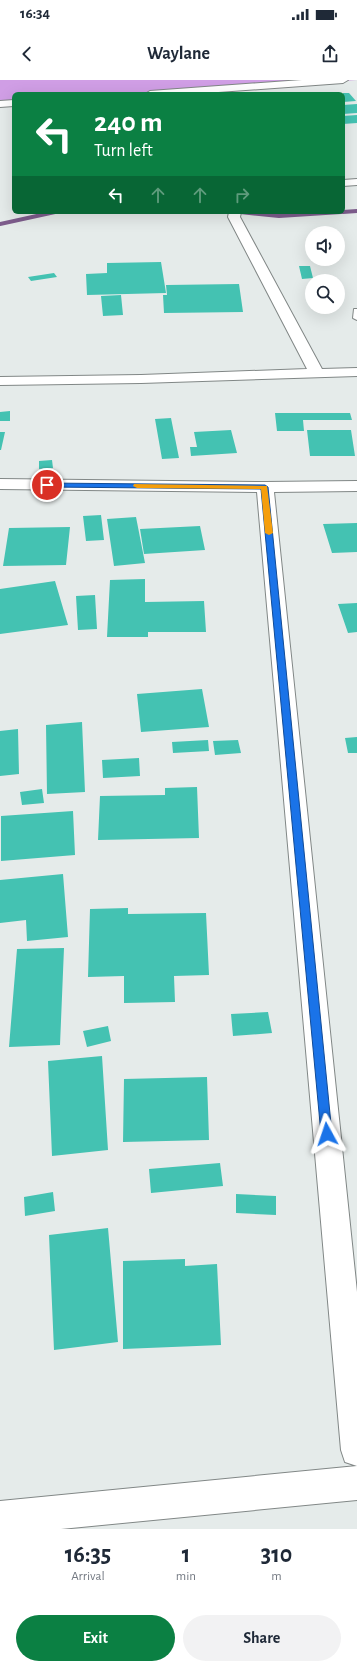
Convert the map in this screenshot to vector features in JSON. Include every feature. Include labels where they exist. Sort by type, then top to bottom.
[{"type":"street","points":[[200,92],[343,80]]},
{"type":"street","points":[[0,104],[12,103]]},
{"type":"street","points":[[345,182],[357,182]]},
{"type":"street","points":[[235,215],[317,374]]},
{"type":"street","points":[[0,381],[357,372]]},
{"type":"street","points":[[0,484],[265,487],[357,486]]},
{"type":"street","points":[[265,487],[357,1450]]},
{"type":"street","points":[[0,1518],[357,1483]]},
{"type":"lane","points":[[357,311],[357,318]]},
{"type":"shaded area","points":[[0,80],[357,80],[181,92],[12,92],[12,103],[0,104]]},
{"type":"building","points":[[345,93],[349,93],[356,101],[345,102]]},
{"type":"building","points":[[357,104],[357,113],[345,114],[345,105]]},
{"type":"building","points":[[357,115],[357,123],[345,124],[345,116]]},
{"type":"building","points":[[161,262],[166,293],[87,295],[86,274],[107,273],[107,263]]},
{"type":"building","points":[[299,266],[310,266],[312,274],[305,274],[305,279],[302,279]]},
{"type":"building","points":[[54,273],[57,277],[31,281],[28,277]]},
{"type":"building","points":[[239,284],[243,312],[164,313],[163,295],[167,295],[166,285]]},
{"type":"building","points":[[121,295],[123,315],[103,316],[101,296]]},
{"type":"building","points":[[10,411],[10,421],[0,421],[0,412]]},
{"type":"building","points":[[275,413],[350,413],[352,420],[303,420],[304,431],[277,431]]},
{"type":"building","points":[[171,418],[179,458],[162,459],[155,419]]},
{"type":"building","points":[[231,430],[237,453],[191,456],[190,447],[197,447],[194,432]]},
{"type":"building","points":[[307,430],[351,430],[355,456],[310,456]]},
{"type":"building","points":[[0,432],[5,432],[1,450],[0,450]]},
{"type":"building","points":[[52,460],[53,468],[39,469],[39,461]]},
{"type":"building","points":[[101,515],[104,540],[86,541],[83,516]]},
{"type":"building","points":[[136,517],[145,563],[114,566],[107,519]]},
{"type":"building","points":[[357,523],[357,552],[332,553],[323,524]]},
{"type":"building","points":[[200,526],[205,550],[144,554],[140,529]]},
{"type":"building","points":[[70,527],[66,565],[3,566],[9,528]]},
{"type":"building","points":[[145,579],[145,602],[204,601],[206,632],[148,632],[148,637],[107,637],[110,580]]},
{"type":"building","points":[[55,581],[68,625],[0,634],[0,589]]},
{"type":"building","points":[[95,595],[97,629],[78,630],[76,596]]},
{"type":"building","points":[[357,603],[357,632],[348,633],[338,604]]},
{"type":"building","points":[[202,689],[209,727],[141,732],[137,694]]},
{"type":"building","points":[[82,722],[85,792],[47,794],[46,725]]},
{"type":"building","points":[[18,729],[19,774],[0,776],[0,731]]},
{"type":"building","points":[[357,737],[357,753],[348,753],[345,738]]},
{"type":"building","points":[[208,740],[209,751],[173,753],[172,742]]},
{"type":"building","points":[[238,740],[241,753],[215,755],[213,741]]},
{"type":"building","points":[[139,758],[140,776],[103,778],[102,760]]},
{"type":"building","points":[[197,787],[199,838],[98,840],[100,796],[165,795],[165,788]]},
{"type":"building","points":[[42,789],[44,803],[22,805],[20,792]]},
{"type":"building","points":[[73,811],[75,855],[1,861],[1,816]]},
{"type":"building","points":[[63,874],[68,937],[27,941],[26,920],[0,923],[0,880]]},
{"type":"building","points":[[128,908],[128,914],[206,913],[209,975],[174,976],[175,1002],[124,1003],[124,976],[88,977],[90,909]]},
{"type":"building","points":[[64,948],[60,1045],[9,1047],[17,949]]},
{"type":"building","points":[[268,1012],[272,1033],[233,1036],[231,1014]]},
{"type":"building","points":[[108,1026],[111,1041],[87,1047],[83,1031]]},
{"type":"building","points":[[102,1056],[108,1150],[52,1156],[48,1061]]},
{"type":"building","points":[[207,1077],[209,1140],[123,1142],[124,1079]]},
{"type":"building","points":[[220,1163],[223,1186],[151,1193],[149,1169]]},
{"type":"building","points":[[53,1192],[55,1211],[25,1216],[24,1197]]},
{"type":"building","points":[[236,1194],[276,1196],[276,1215],[236,1213]]},
{"type":"building","points":[[108,1228],[118,1342],[54,1350],[49,1235]]},
{"type":"building","points":[[185,1259],[185,1266],[217,1264],[221,1345],[123,1349],[123,1261]]},
{"type":"waterway","points":[[345,212],[357,211]]},
{"type":"waterway","points":[[0,224],[46,214]]},
{"type":"waterway","points":[[260,214],[279,216],[310,214]]},
{"type":"slow traffic","points":[[137,486],[265,487],[269,533]]},
{"type":"route","points":[[47,485],[265,487],[327,1134]]}]
